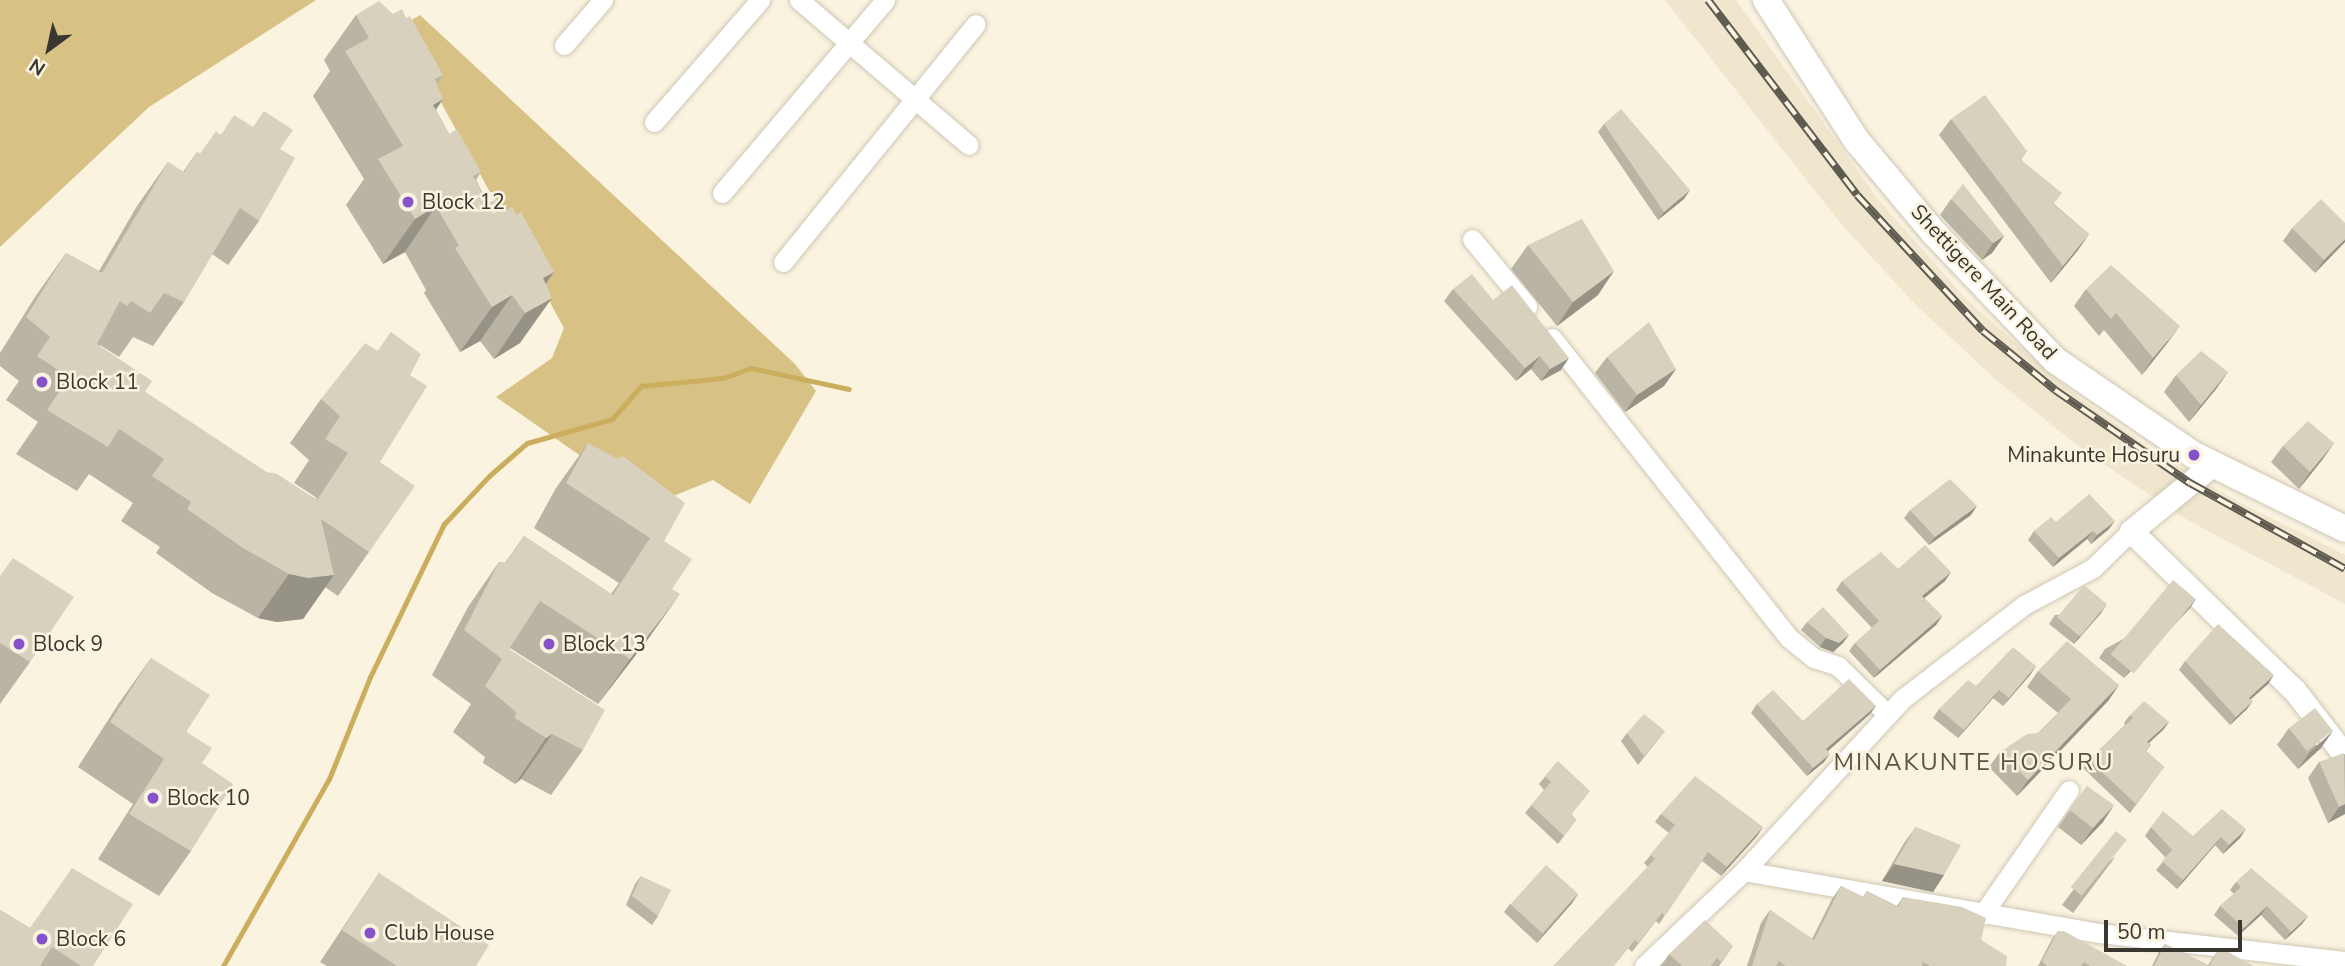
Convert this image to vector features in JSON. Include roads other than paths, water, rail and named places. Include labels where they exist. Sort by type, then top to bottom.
[{"type":"main road","name":"Shettigere Main Road","points":[[1766,0],[1857,141],[1934,233],[2055,360],[2213,464],[2345,529]]},
{"type":"street","points":[[564,45],[603,0]]},
{"type":"street","points":[[654,122],[760,0]]},
{"type":"street","points":[[799,0],[969,145]]},
{"type":"street","points":[[722,193],[885,0]]},
{"type":"street","points":[[783,262],[976,24]]},
{"type":"street","points":[[1472,239],[1789,638],[1814,658],[1838,666],[1888,715]]},
{"type":"street","points":[[1644,966],[1744,871],[1888,715],[2024,605],[2093,568],[2131,531],[2213,464]]},
{"type":"street","points":[[2131,531],[2295,691],[2345,756]]},
{"type":"street","points":[[1982,915],[2068,790]]},
{"type":"street","points":[[1744,871],[1982,915],[2099,933],[2345,961]]},
{"type":"waterway","points":[[223,966],[329,779],[370,677],[444,524],[489,476],[527,443],[612,419],[641,386],[723,378],[751,368],[849,389]]},
{"type":"railway","points":[[1708,0],[1857,195],[1983,331],[2055,390],[2190,483],[2345,569]]},
{"type":"place","name":"Block 12","points":[[408,202]]},
{"type":"place","name":"Block 11","points":[[42,382]]},
{"type":"place","name":"Minakunte Hosuru","points":[[2194,455]]},
{"type":"place","name":"Block 9","points":[[19,644]]},
{"type":"place","name":"Block 13","points":[[549,644]]},
{"type":"place","name":"Block 10","points":[[153,798]]},
{"type":"place","name":"Club House","points":[[370,933]]},
{"type":"place","name":"Block 6","points":[[42,939]]},
{"type":"district","name":"MINAKUNTE HOSURU","points":[[1974,763]]}]
